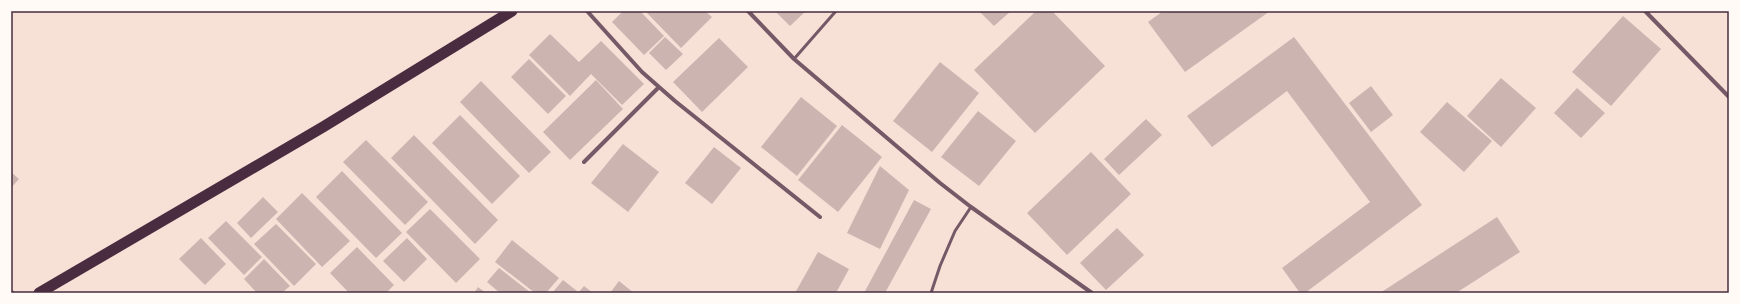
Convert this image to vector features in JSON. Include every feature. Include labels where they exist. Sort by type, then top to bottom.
[{"type":"highway","points":[[39,293],[323,127],[512,11]]},
{"type":"street","points":[[587,11],[642,72],[820,217]]},
{"type":"street","points":[[748,11],[794,59],[934,178],[971,207],[1092,293]]},
{"type":"street","points":[[1645,11],[1729,97]]},
{"type":"street","points":[[584,162],[659,87]]},
{"type":"lane","points":[[794,59],[836,11]]},
{"type":"lane","points":[[931,293],[940,266],[955,231],[971,207]]},
{"type":"building","points":[[623,11],[640,11],[664,36],[644,55],[612,22]]},
{"type":"building","points":[[649,11],[705,11],[712,17],[681,48],[647,13]]},
{"type":"building","points":[[775,11],[806,11],[790,26]]},
{"type":"building","points":[[979,11],[1011,11],[994,26]]},
{"type":"building","points":[[1036,11],[1052,11],[1105,66],[1035,133],[974,70]]},
{"type":"building","points":[[1163,11],[1270,11],[1185,72],[1148,22]]},
{"type":"building","points":[[1623,16],[1661,49],[1611,106],[1572,72]]},
{"type":"building","points":[[550,34],[579,62],[601,41],[644,84],[622,105],[591,74],[570,96],[529,55]]},
{"type":"building","points":[[665,37],[683,54],[666,70],[649,53]]},
{"type":"building","points":[[1294,37],[1422,205],[1305,293],[1300,293],[1282,268],[1370,202],[1287,91],[1212,147],[1187,116]]},
{"type":"building","points":[[719,38],[748,67],[702,112],[673,82]]},
{"type":"building","points":[[529,59],[566,96],[548,114],[511,77]]},
{"type":"building","points":[[940,62],[979,93],[932,152],[893,121]]},
{"type":"building","points":[[1501,78],[1536,108],[1501,147],[1467,116]]},
{"type":"building","points":[[596,80],[623,109],[570,160],[543,132]]},
{"type":"building","points":[[481,81],[551,152],[529,173],[460,102]]},
{"type":"building","points":[[1371,86],[1393,115],[1371,132],[1349,103]]},
{"type":"building","points":[[1577,88],[1605,113],[1581,138],[1554,113]]},
{"type":"building","points":[[801,97],[837,126],[797,176],[761,147]]},
{"type":"building","points":[[1447,102],[1492,141],[1464,172],[1420,132]]},
{"type":"building","points":[[978,111],[1016,141],[979,186],[941,157]]},
{"type":"building","points":[[460,115],[520,176],[492,204],[432,143]]},
{"type":"building","points":[[1146,119],[1162,135],[1119,175],[1104,159]]},
{"type":"building","points":[[842,125],[882,157],[838,212],[798,180]]},
{"type":"building","points":[[414,135],[498,220],[475,244],[391,158]]},
{"type":"building","points":[[366,140],[428,202],[405,225],[343,162]]},
{"type":"building","points":[[623,144],[659,172],[628,212],[591,183]]},
{"type":"building","points":[[714,147],[741,168],[712,204],[685,183]]},
{"type":"building","points":[[1091,152],[1131,194],[1067,255],[1027,213]]},
{"type":"building","points":[[880,166],[909,190],[880,249],[847,233]]},
{"type":"building","points":[[342,171],[402,233],[376,258],[316,197]]},
{"type":"building","points":[[11,172],[19,179],[11,188]]},
{"type":"building","points":[[302,193],[350,241],[322,267],[276,219]]},
{"type":"building","points":[[263,197],[278,212],[251,238],[237,223]]},
{"type":"building","points":[[914,200],[931,209],[885,293],[864,293]]},
{"type":"building","points":[[430,209],[480,259],[456,283],[406,232]]},
{"type":"building","points":[[1497,217],[1520,252],[1456,293],[1380,293]]},
{"type":"building","points":[[226,221],[262,257],[244,275],[208,238]]},
{"type":"building","points":[[276,224],[316,264],[294,286],[254,244]]},
{"type":"building","points":[[1117,228],[1144,255],[1106,290],[1080,263]]},
{"type":"building","points":[[201,238],[226,264],[205,285],[179,259]]},
{"type":"building","points":[[407,238],[427,259],[404,282],[383,261]]},
{"type":"building","points":[[512,240],[559,278],[546,293],[535,293],[495,262]]},
{"type":"building","points":[[357,247],[394,285],[386,293],[349,293],[330,273]]},
{"type":"building","points":[[818,252],[849,269],[836,293],[795,293]]},
{"type":"building","points":[[264,259],[290,286],[282,293],[257,293],[244,279]]},
{"type":"building","points":[[499,268],[531,293],[500,293],[487,282]]},
{"type":"building","points":[[563,280],[577,291],[575,293],[552,293]]},
{"type":"building","points":[[619,281],[634,293],[610,293]]},
{"type":"building","points":[[584,286],[593,293],[578,293]]},
{"type":"building","points":[[478,287],[486,293],[474,293]]}]
